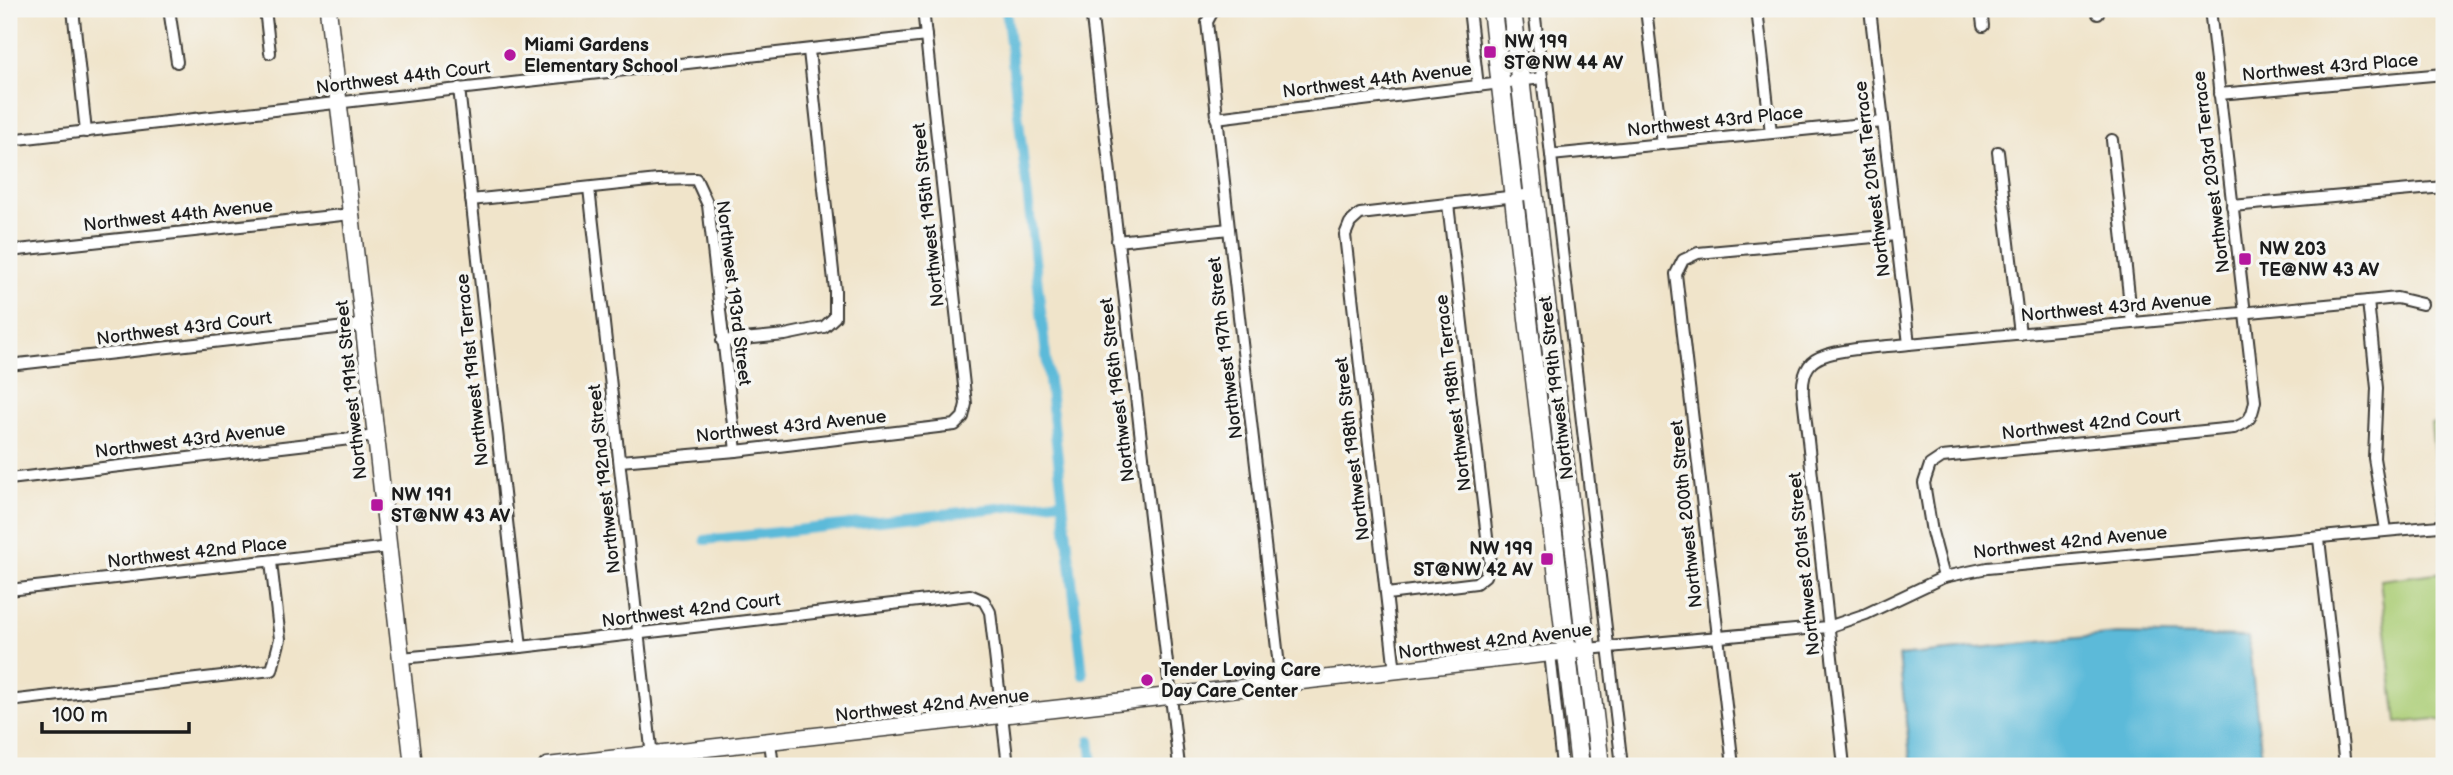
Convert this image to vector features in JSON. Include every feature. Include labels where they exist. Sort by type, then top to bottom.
[{"type":"main road","name":"Northwest 199th Street","points":[[1492,9],[1514,197],[1558,652],[1580,766]]},
{"type":"main road","name":"Northwest 199th Street","points":[[1512,9],[1600,766]]},
{"type":"street","points":[[73,9],[86,132]]},
{"type":"street","points":[[169,9],[177,62]]},
{"type":"street","points":[[265,9],[270,53]]},
{"type":"street","name":"Northwest 191st Street","points":[[328,9],[414,766]]},
{"type":"street","name":"Northwest 195th Street","points":[[923,9],[966,404],[963,417]]},
{"type":"street","name":"Northwest 196th Street","points":[[1091,9],[1179,766]]},
{"type":"street","name":"Northwest 197th Street","points":[[1214,9],[1208,22],[1216,118],[1282,684]]},
{"type":"street","points":[[1469,9],[1478,86]]},
{"type":"street","points":[[1534,9],[1622,766]]},
{"type":"street","points":[[1646,9],[1662,144]]},
{"type":"street","points":[[1756,9],[1771,133]]},
{"type":"street","name":"Northwest 201st Terrace","points":[[1870,9],[1909,344]]},
{"type":"street","points":[[1981,9],[1983,26]]},
{"type":"street","name":"Northwest 203rd Terrace","points":[[2210,9],[2255,401],[2253,415]]},
{"type":"street","name":"Northwest 44th Court","points":[[9,140],[926,36]]},
{"type":"street","points":[[723,341],[785,335],[824,327],[835,317],[835,290],[809,51]]},
{"type":"street","name":"Northwest 43rd Place","points":[[2219,94],[2444,74]]},
{"type":"street","name":"Northwest 44th Avenue","points":[[1216,118],[1542,78]]},
{"type":"street","name":"Northwest 191st Terrace","points":[[459,88],[521,647]]},
{"type":"street","name":"Northwest 43rd Place","points":[[1551,155],[1883,122]]},
{"type":"street","points":[[2112,140],[2132,323]]},
{"type":"street","points":[[1998,152],[2020,334]]},
{"type":"street","name":"Northwest 193rd Street","points":[[589,188],[658,180],[696,179],[708,205],[736,452]]},
{"type":"street","points":[[2232,206],[2444,187]]},
{"type":"street","points":[[471,200],[589,188]]},
{"type":"street","name":"Northwest 192nd Street","points":[[589,188],[653,760]]},
{"type":"street","points":[[1448,204],[1534,194]]},
{"type":"street","name":"Northwest 198th Street","points":[[1395,672],[1345,235],[1350,223],[1360,214],[1448,204]]},
{"type":"street","name":"Northwest 198th Terrace","points":[[1387,594],[1476,583],[1485,576],[1490,563],[1448,204]]},
{"type":"street","name":"Northwest 44th Avenue","points":[[9,251],[351,214]]},
{"type":"street","points":[[1117,241],[1229,229]]},
{"type":"street","name":"Northwest 200th Street","points":[[1732,766],[1676,274],[1683,260],[1698,253],[1896,235]]},
{"type":"street","name":"Northwest 43rd Avenue","points":[[1815,360],[1838,352],[1909,344],[2368,300],[2397,298],[2422,304]]},
{"type":"street","points":[[2368,300],[2377,388],[2374,458],[2386,530]]},
{"type":"street","name":"Northwest 43rd Court","points":[[9,365],[363,325]]},
{"type":"street","name":"Northwest 201st Street","points":[[1815,360],[1802,383],[1844,766]]},
{"type":"street","name":"Northwest 42nd Court","points":[[1944,577],[1932,532],[1924,482],[1930,466],[1942,457],[2234,428],[2248,422],[2253,415]]},
{"type":"street","name":"Northwest 43rd Avenue","points":[[621,461],[736,452],[955,425],[963,417]]},
{"type":"street","name":"Northwest 43rd Avenue","points":[[9,478],[376,436]]},
{"type":"street","name":"Northwest 42nd Avenue","points":[[547,766],[653,760],[770,742],[1002,717],[1170,695],[1558,652],[1828,626],[1866,614],[1944,577],[1987,568],[2439,526]]},
{"type":"street","points":[[2319,538],[2345,766]]},
{"type":"street","name":"Northwest 42nd Place","points":[[9,590],[388,547]]},
{"type":"street","points":[[9,701],[272,670],[280,639],[271,562]]},
{"type":"street","name":"Northwest 42nd Court","points":[[401,658],[521,647],[970,595],[984,601],[990,612],[1002,717]]},
{"type":"street","points":[[1558,652],[1562,766]]},
{"type":"street","points":[[1002,717],[1008,766]]},
{"type":"street","points":[[770,742],[772,766]]},
{"type":"green space","points":[[2444,422],[2444,540],[2431,424]]},
{"type":"green space","points":[[2444,572],[2444,723],[2436,719],[2397,723],[2380,580]]},
{"type":"water","points":[[2117,634],[2248,637],[2263,766],[1911,766],[1899,656]]},
{"type":"waterway","points":[[1006,9],[1083,675]]},
{"type":"waterway","points":[[705,540],[1063,501]]},
{"type":"waterway","points":[[1090,740],[1093,766]]},
{"type":"place","name":"NW 199 ST@NW 44 AV","points":[[1490,52]]},
{"type":"place","name":"Miami Gardens Elementary School","points":[[510,55]]},
{"type":"place","name":"NW 203 TE@NW 43 AV","points":[[2245,259]]},
{"type":"place","name":"NW 191 ST@NW 43 AV","points":[[377,505]]},
{"type":"place","name":"NW 199 ST@NW 42 AV","points":[[1547,559]]},
{"type":"place","name":"Tender Loving Care Day Care Center","points":[[1147,680]]}]
